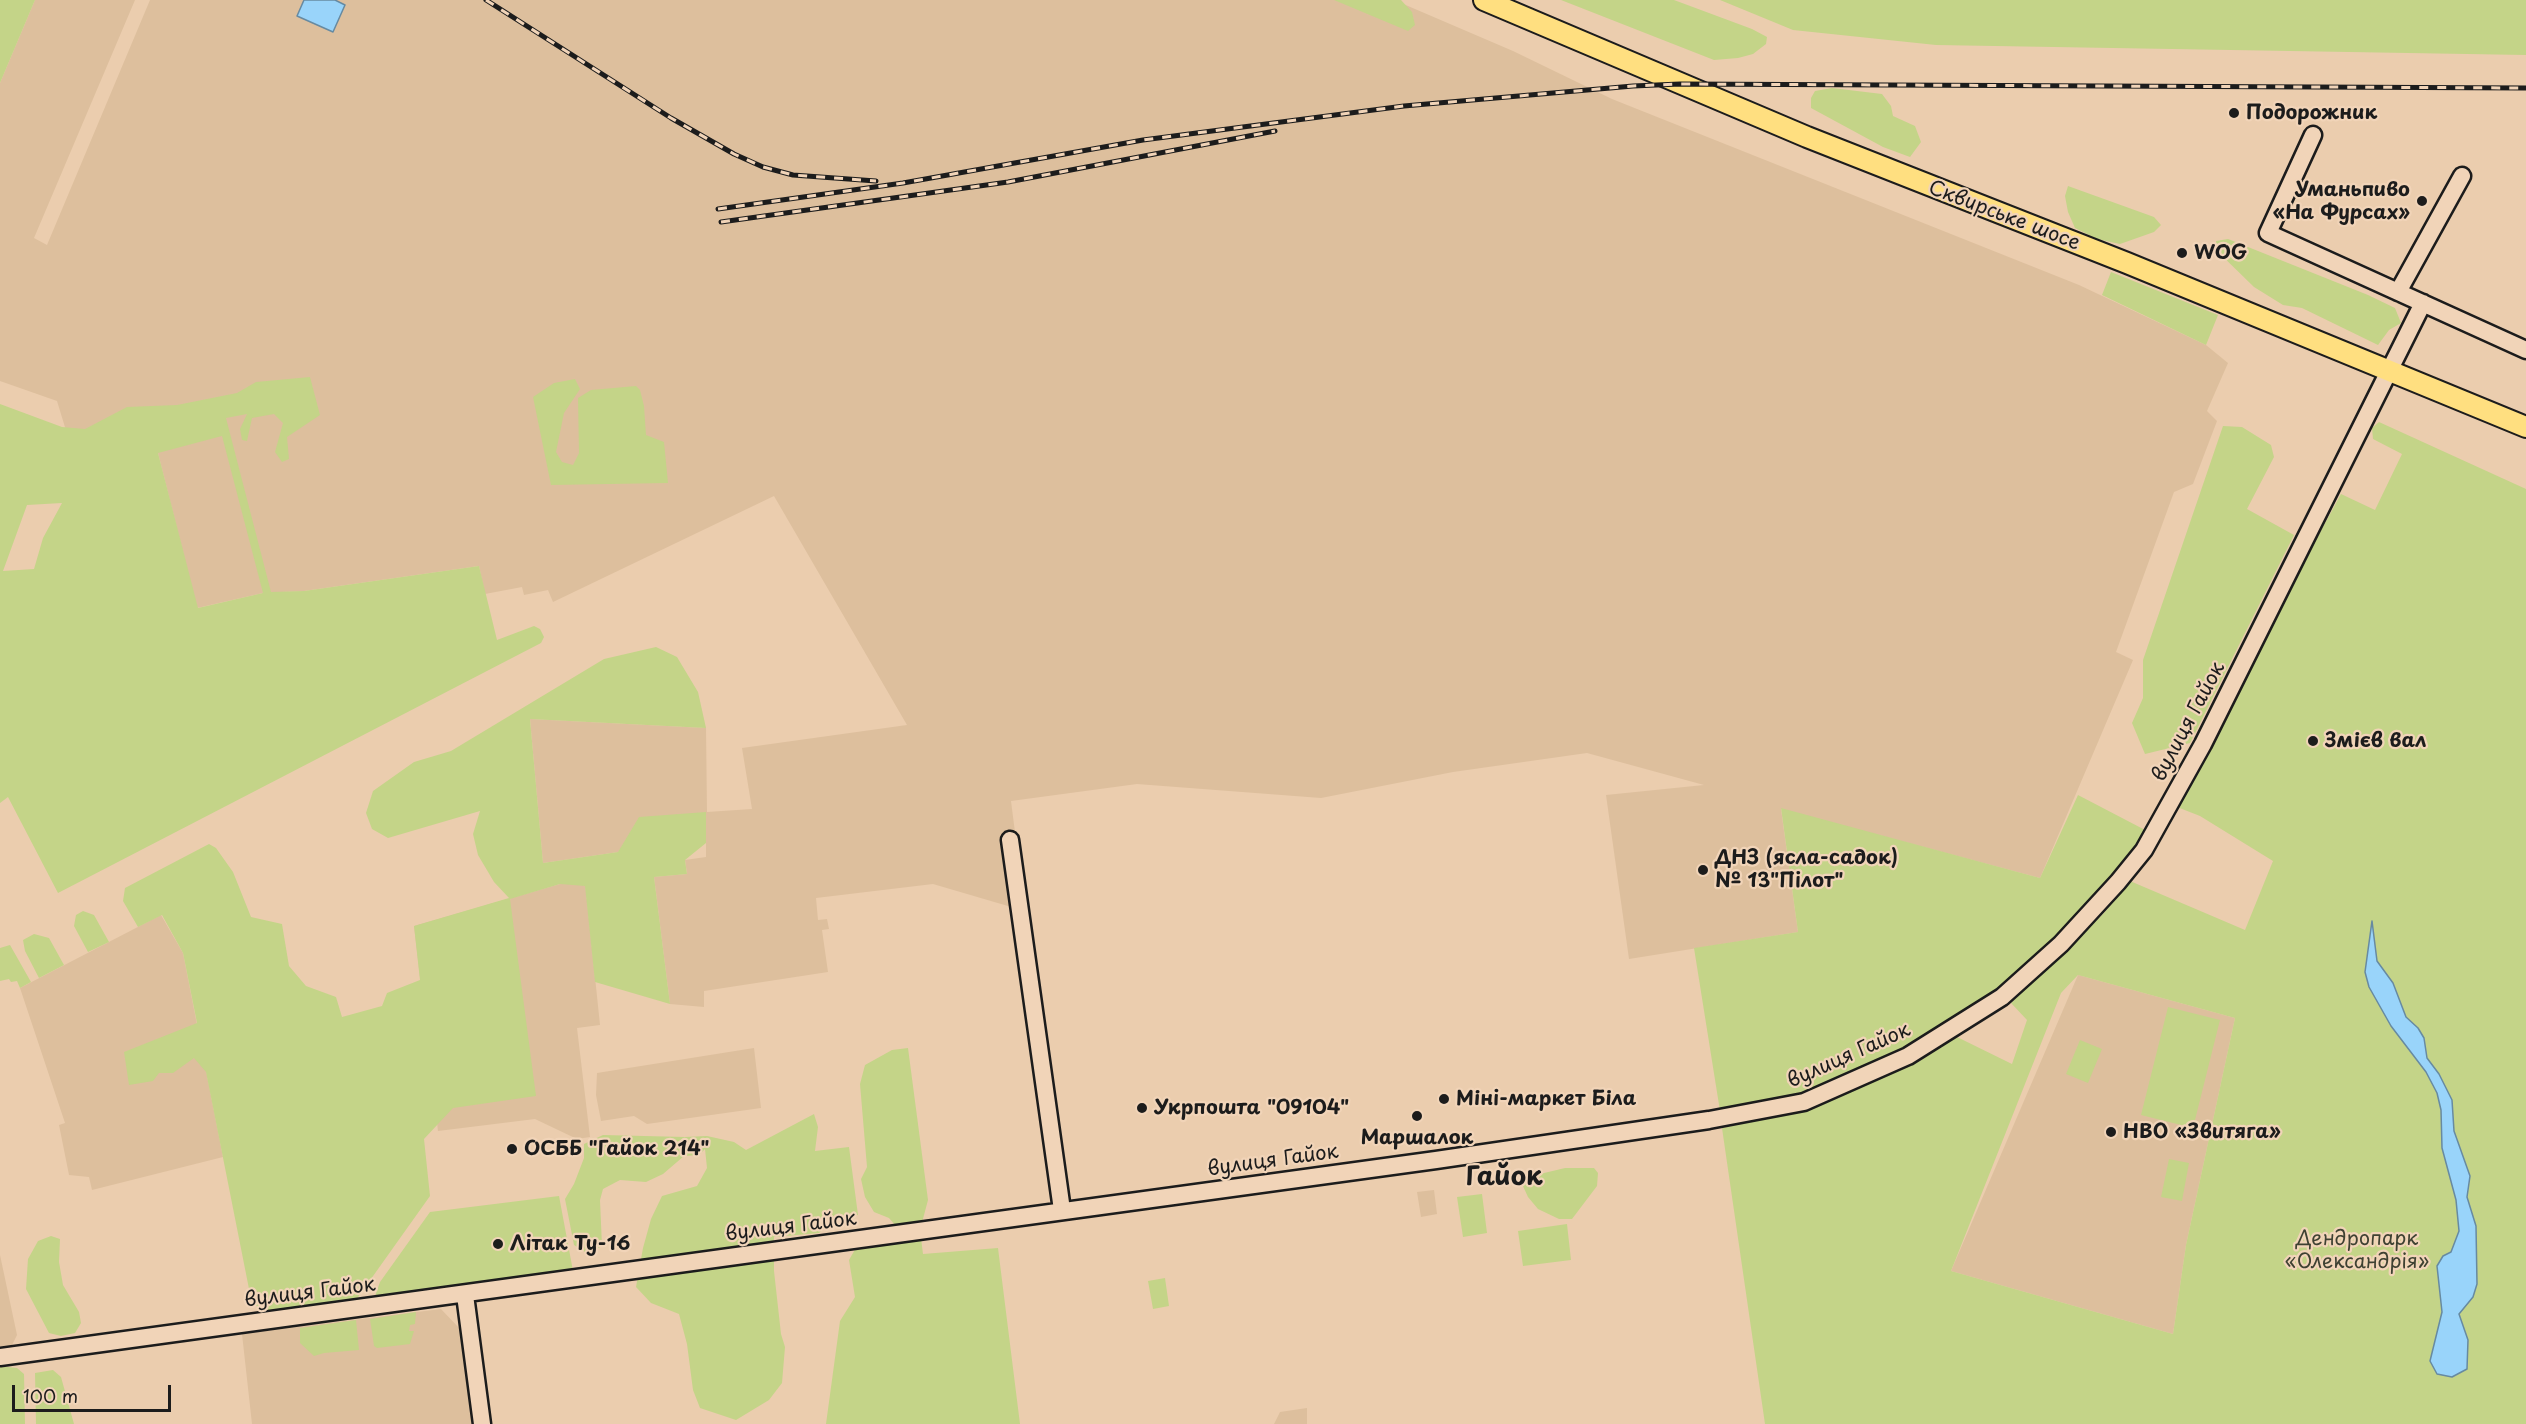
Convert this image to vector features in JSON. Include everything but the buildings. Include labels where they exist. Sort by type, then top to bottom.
[{"type":"main road","name":"Сквирське шосе","points":[[1484,0],[1829,146],[2391,370],[2526,428]]},
{"type":"street","points":[[2313,135],[2268,233],[2526,350]]},
{"type":"street","points":[[2398,292],[2462,176]]},
{"type":"street","name":"вулиця Гайок","points":[[0,1358],[1578,1140],[1709,1120],[1804,1102],[1908,1056],[2002,997],[2054,951],[2111,891],[2144,850],[2206,739],[2424,303]]},
{"type":"street","points":[[1010,840],[1062,1210]]},
{"type":"street","points":[[465,1295],[482,1424]]},
{"type":"shaded area","points":[[35,0],[135,0],[34,238],[47,245],[150,0],[1394,0],[1513,51],[1612,99],[2079,285],[2206,345],[2228,363],[2207,411],[2217,421],[2193,484],[2174,492],[2116,652],[2133,660],[2040,878],[1781,809],[1798,932],[1629,959],[1606,795],[1704,785],[1587,753],[1453,772],[1321,798],[1137,784],[1011,801],[1025,911],[933,884],[816,898],[818,920],[827,919],[829,929],[822,930],[828,972],[704,991],[704,1007],[670,1004],[654,877],[687,874],[685,860],[706,857],[706,813],[618,852],[543,863],[530,719],[706,728],[707,812],[752,809],[742,748],[907,725],[774,496],[553,602],[548,590],[524,595],[522,587],[485,594],[479,566],[304,591],[263,593],[197,608],[158,453],[79,473],[57,401],[0,381],[0,83]]},
{"type":"shaded area","points":[[585,881],[600,1025],[577,1028],[590,1137],[577,1139],[535,1119],[438,1131],[414,926],[560,884]]},
{"type":"shaded area","points":[[161,915],[183,953],[223,1157],[92,1190],[89,1177],[69,1175],[59,1125],[65,1123],[20,988]]},
{"type":"shaded area","name":"НВО «Звитяга»","points":[[2078,975],[2235,1018],[2186,1245],[2173,1334],[1951,1271]]},
{"type":"shaded area","points":[[754,1048],[761,1108],[647,1124],[634,1116],[601,1121],[596,1095],[597,1073]]},
{"type":"shaded area","points":[[1434,1190],[1437,1214],[1421,1217],[1417,1192]]},
{"type":"shaded area","points":[[0,1255],[17,1335],[11,1347],[0,1348]]},
{"type":"shaded area","points":[[441,1309],[460,1329],[473,1424],[252,1424],[242,1334]]},
{"type":"shaded area","points":[[1307,1408],[1307,1424],[1274,1424],[1280,1412]]},
{"type":"green space","points":[[0,0],[35,0],[0,83]]},
{"type":"green space","points":[[1334,0],[1401,0],[1412,12],[1415,25],[1408,31]]},
{"type":"green space","points":[[1561,0],[1674,0],[1752,29],[1767,37],[1766,44],[1753,54],[1714,60]]},
{"type":"green space","points":[[1720,0],[2526,0],[2526,55],[1936,45],[1793,30]]},
{"type":"green space","points":[[1832,88],[1882,94],[1891,106],[1893,116],[1915,126],[1921,142],[1910,157],[1883,147],[1811,108],[1811,98],[1815,91]]},
{"type":"green space","points":[[2068,186],[2154,217],[2161,225],[2154,232],[2120,244],[2097,239],[2075,228],[2068,212],[2065,196]]},
{"type":"green space","points":[[2228,239],[2395,308],[2401,323],[2389,330],[2378,345],[2302,308],[2283,305],[2254,287],[2215,249],[2216,241]]},
{"type":"green space","points":[[2111,272],[2218,315],[2206,345],[2102,295]]},
{"type":"green space","points":[[310,377],[320,415],[287,437],[289,459],[282,462],[275,452],[283,423],[274,414],[252,418],[247,441],[242,440],[240,429],[247,414],[226,418],[271,592],[304,591],[479,566],[497,640],[534,626],[540,629],[544,637],[541,643],[58,893],[8,797],[0,803],[0,404],[62,427],[85,429],[127,407],[177,405],[237,393],[256,382]],"holes":[[[222,436],[263,593],[198,608],[158,453]],[[62,503],[43,538],[34,569],[3,571],[27,505]]]},
{"type":"green space","points":[[575,379],[580,389],[564,413],[556,452],[562,462],[573,465],[579,453],[578,398],[591,390],[636,386],[640,390],[644,406],[646,435],[664,442],[668,483],[551,485],[533,397],[554,383]]},
{"type":"green space","name":"Дендропарк «Олександрія»","points":[[2379,422],[2526,489],[2526,1424],[1765,1424],[1722,1128],[1809,1110],[1918,1062],[1957,1037],[2012,1064],[2027,1020],[2011,1003],[2104,913],[2130,881],[2245,930],[2273,861],[2200,816],[2177,807],[2271,622],[2341,494],[2375,510],[2402,454],[2373,439],[2372,428]],"holes":[[[2078,975],[2235,1018],[2186,1245],[2173,1334],[1951,1271],[2061,993]]]},
{"type":"green space","points":[[2223,426],[2242,427],[2271,445],[2274,457],[2247,509],[2294,535],[2190,743],[2145,754],[2132,723],[2143,698],[2143,660]]},
{"type":"green space","points":[[656,647],[677,657],[698,692],[706,728],[530,719],[543,863],[618,852],[639,817],[706,812],[706,843],[685,860],[687,874],[654,877],[670,1004],[595,982],[585,886],[560,884],[510,899],[536,1096],[453,1108],[424,1139],[430,1196],[356,1300],[268,1311],[252,1304],[206,1072],[194,1058],[173,1073],[159,1073],[153,1081],[129,1085],[124,1052],[197,1023],[183,953],[162,915],[138,927],[123,901],[125,888],[209,844],[216,848],[233,872],[251,917],[282,924],[289,966],[306,986],[336,997],[342,1017],[382,1006],[387,993],[420,980],[414,926],[509,898],[494,882],[478,855],[473,834],[480,811],[388,838],[372,829],[366,813],[373,791],[414,762],[451,751],[604,659]]},
{"type":"green space","points":[[2078,795],[2147,831],[2112,878],[2071,924],[2023,968],[1989,996],[1902,1050],[1808,1091],[1720,1111],[1694,948],[1798,932],[1781,808],[2040,878]]},
{"type":"green space","points":[[83,911],[94,915],[109,942],[88,952],[74,926],[76,915]]},
{"type":"green space","points":[[34,934],[49,938],[64,965],[39,978],[25,951],[23,940]]},
{"type":"green space","points":[[10,945],[31,982],[20,988],[17,981],[11,982],[9,979],[0,981],[0,948]]},
{"type":"green space","points":[[2168,1007],[2220,1020],[2193,1128],[2141,1115]]},
{"type":"green space","points":[[2080,1040],[2102,1049],[2088,1083],[2066,1074]]},
{"type":"green space","points":[[908,1048],[928,1200],[920,1230],[923,1254],[998,1248],[1020,1424],[826,1424],[840,1321],[855,1297],[849,1260],[861,1239],[902,1233],[889,1218],[874,1212],[865,1197],[861,1179],[867,1167],[860,1084],[865,1065],[892,1050]]},
{"type":"green space","points":[[814,1114],[818,1127],[815,1151],[849,1147],[858,1215],[826,1219],[827,1226],[819,1233],[774,1237],[774,1271],[781,1334],[785,1347],[782,1383],[769,1400],[736,1420],[700,1408],[693,1390],[687,1344],[679,1314],[651,1303],[636,1287],[651,1219],[662,1196],[697,1186],[707,1168],[705,1149],[699,1155],[684,1156],[663,1174],[646,1182],[620,1180],[603,1189],[600,1200],[602,1246],[588,1254],[574,1245],[565,1199],[574,1184],[584,1158],[584,1144],[603,1135],[707,1136],[734,1142],[746,1150]]},
{"type":"green space","points":[[2169,1159],[2189,1163],[2182,1201],[2161,1197]]},
{"type":"green space","points":[[1565,1168],[1594,1168],[1598,1173],[1597,1186],[1572,1219],[1559,1219],[1538,1209],[1528,1197],[1522,1184],[1525,1180],[1540,1174]]},
{"type":"green space","points":[[1482,1194],[1487,1233],[1463,1237],[1457,1197]]},
{"type":"green space","points":[[559,1196],[573,1271],[374,1299],[380,1282],[430,1212]]},
{"type":"green space","points":[[1567,1224],[1571,1260],[1523,1266],[1518,1231]]},
{"type":"green space","points":[[51,1236],[60,1239],[59,1262],[63,1285],[79,1312],[81,1323],[75,1333],[61,1336],[49,1333],[26,1289],[28,1259],[38,1241]]},
{"type":"green space","points":[[1165,1278],[1169,1306],[1153,1309],[1148,1281]]},
{"type":"green space","points":[[416,1312],[415,1324],[410,1325],[409,1331],[414,1331],[410,1344],[377,1348],[374,1346],[370,1319]]},
{"type":"green space","points":[[356,1320],[359,1350],[314,1356],[300,1343],[300,1328]]},
{"type":"green space","points":[[0,1366],[17,1368],[24,1374],[25,1424],[0,1424]]},
{"type":"green space","points":[[53,1370],[61,1377],[74,1424],[36,1424],[35,1373]]},
{"type":"water","points":[[304,0],[335,0],[345,5],[333,32],[297,16]]},
{"type":"water","points":[[2372,921],[2377,961],[2393,983],[2406,1017],[2418,1028],[2424,1038],[2427,1058],[2439,1074],[2452,1100],[2454,1131],[2470,1176],[2467,1197],[2476,1226],[2477,1284],[2473,1297],[2459,1314],[2468,1340],[2467,1369],[2452,1377],[2437,1374],[2430,1361],[2442,1312],[2437,1266],[2443,1256],[2451,1252],[2459,1231],[2456,1200],[2442,1148],[2441,1110],[2437,1093],[2426,1072],[2391,1026],[2369,987],[2365,972]]},
{"type":"railway","points":[[486,0],[671,118],[734,154],[763,167],[793,175],[876,181]]},
{"type":"railway","points":[[718,209],[903,183],[1143,140],[1404,106],[1633,86],[1680,84],[2526,88]]},
{"type":"railway","points":[[721,222],[1008,182],[1275,131]]},
{"type":"place","name":"Подорожник","points":[[2234,113]]},
{"type":"place","name":"Уманьпиво «На Фурсах»","points":[[2422,201]]},
{"type":"place","name":"WOG","points":[[2182,253]]},
{"type":"place","name":"Змієв вал","points":[[2313,741]]},
{"type":"place","name":"ДНЗ (ясла-садок) № 13\"Пілот\"","points":[[1703,870]]},
{"type":"place","name":"Міні-маркет Біла","points":[[1444,1099]]},
{"type":"place","name":"Укрпошта \"09104\"","points":[[1142,1108]]},
{"type":"place","name":"Маршалок","points":[[1417,1116]]},
{"type":"place","name":"НВО «Звитяга»","points":[[2111,1132]]},
{"type":"place","name":"ОСББ \"Гайок 214\"","points":[[512,1149]]},
{"type":"place","name":"Літак Ту-16","points":[[498,1244]]},
{"type":"district","name":"Гайок","points":[[1504,1178]]}]
